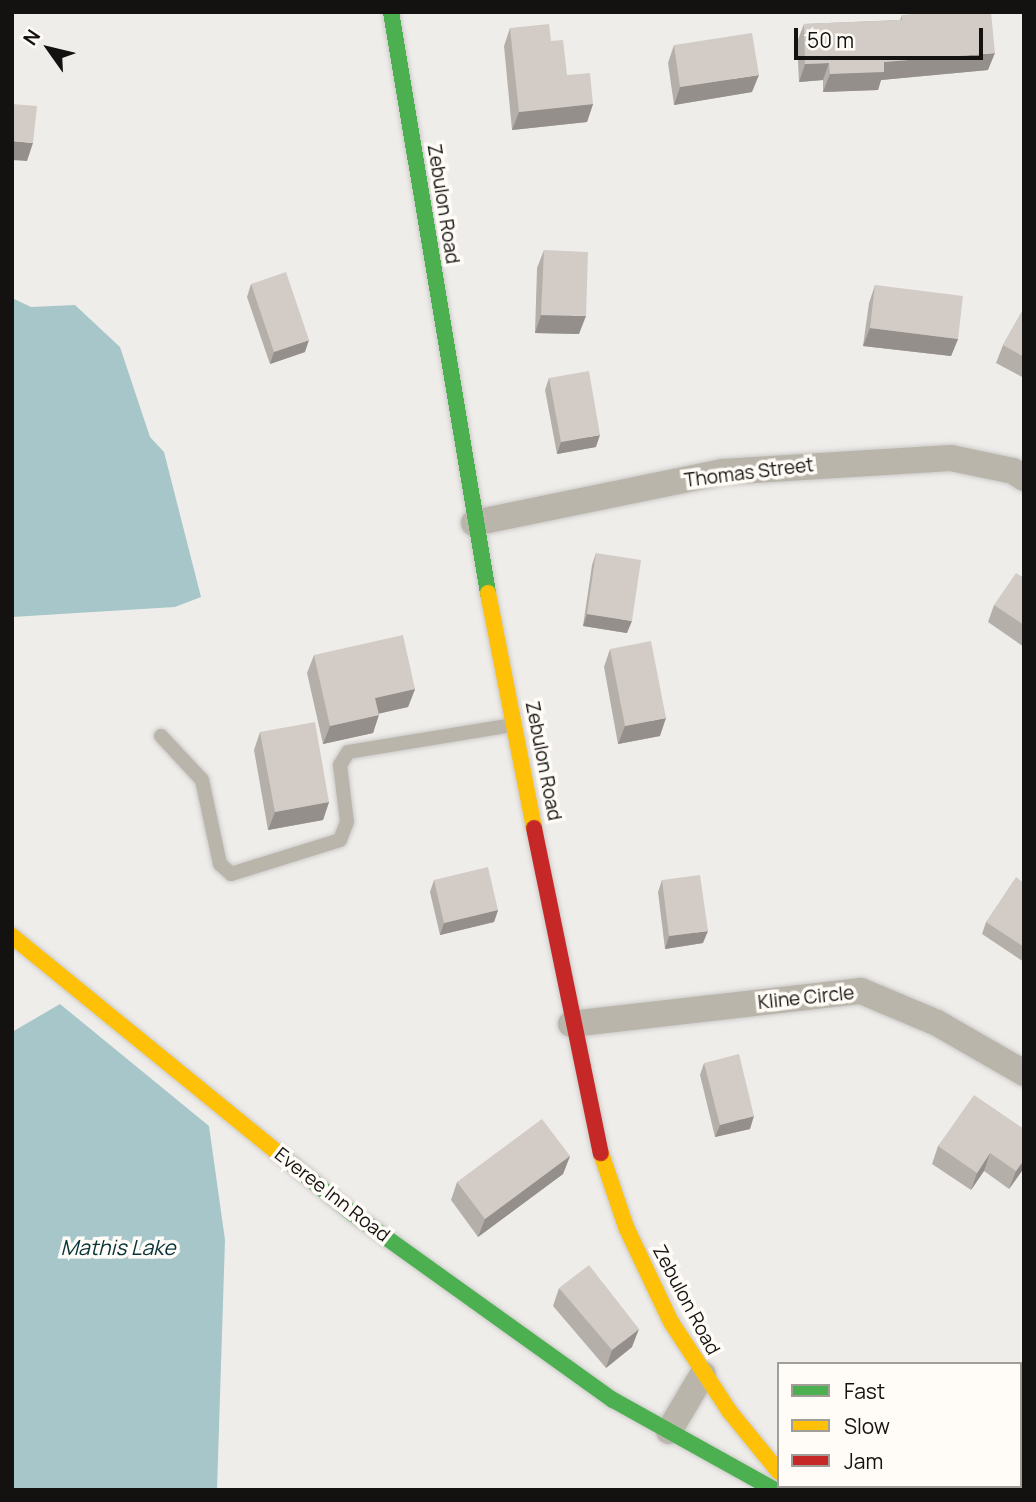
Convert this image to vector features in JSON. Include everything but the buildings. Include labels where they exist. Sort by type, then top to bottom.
[{"type":"main road","name":"Zebulon Road","points":[[391,12],[474,523],[592,1128],[625,1227],[665,1311],[703,1374],[777,1469]]},
{"type":"main road","name":"Everee Inn Road","points":[[12,936],[353,1214],[613,1399],[775,1490]]},
{"type":"street","name":"Thomas Street","points":[[474,523],[722,472],[951,458],[1013,471],[1024,478]]},
{"type":"street","name":"Kline Circle","points":[[571,1024],[861,991],[937,1023],[1024,1073]]},
{"type":"street","points":[[669,1430],[703,1374]]},
{"type":"lane","points":[[161,736],[202,780],[220,864],[231,874],[340,840],[347,822],[340,765],[348,752],[515,725]]},
{"type":"water","points":[[12,298],[31,307],[75,305],[120,347],[150,437],[164,452],[201,597],[175,607],[12,617]]},
{"type":"water","name":"Mathis Lake","points":[[60,1004],[209,1126],[225,1240],[217,1490],[12,1490],[12,1032]]},
{"type":"traffic: fast","points":[[391,12],[488,593]]},
{"type":"traffic: fast","points":[[277,1152],[353,1214],[613,1400],[775,1490]]},
{"type":"traffic: slow","points":[[488,593],[534,828]]},
{"type":"traffic: slow","points":[[12,936],[277,1152]]},
{"type":"traffic: slow","points":[[601,1153],[626,1227],[671,1322],[730,1412],[777,1470]]},
{"type":"traffic: jam","points":[[534,828],[601,1153]]}]
